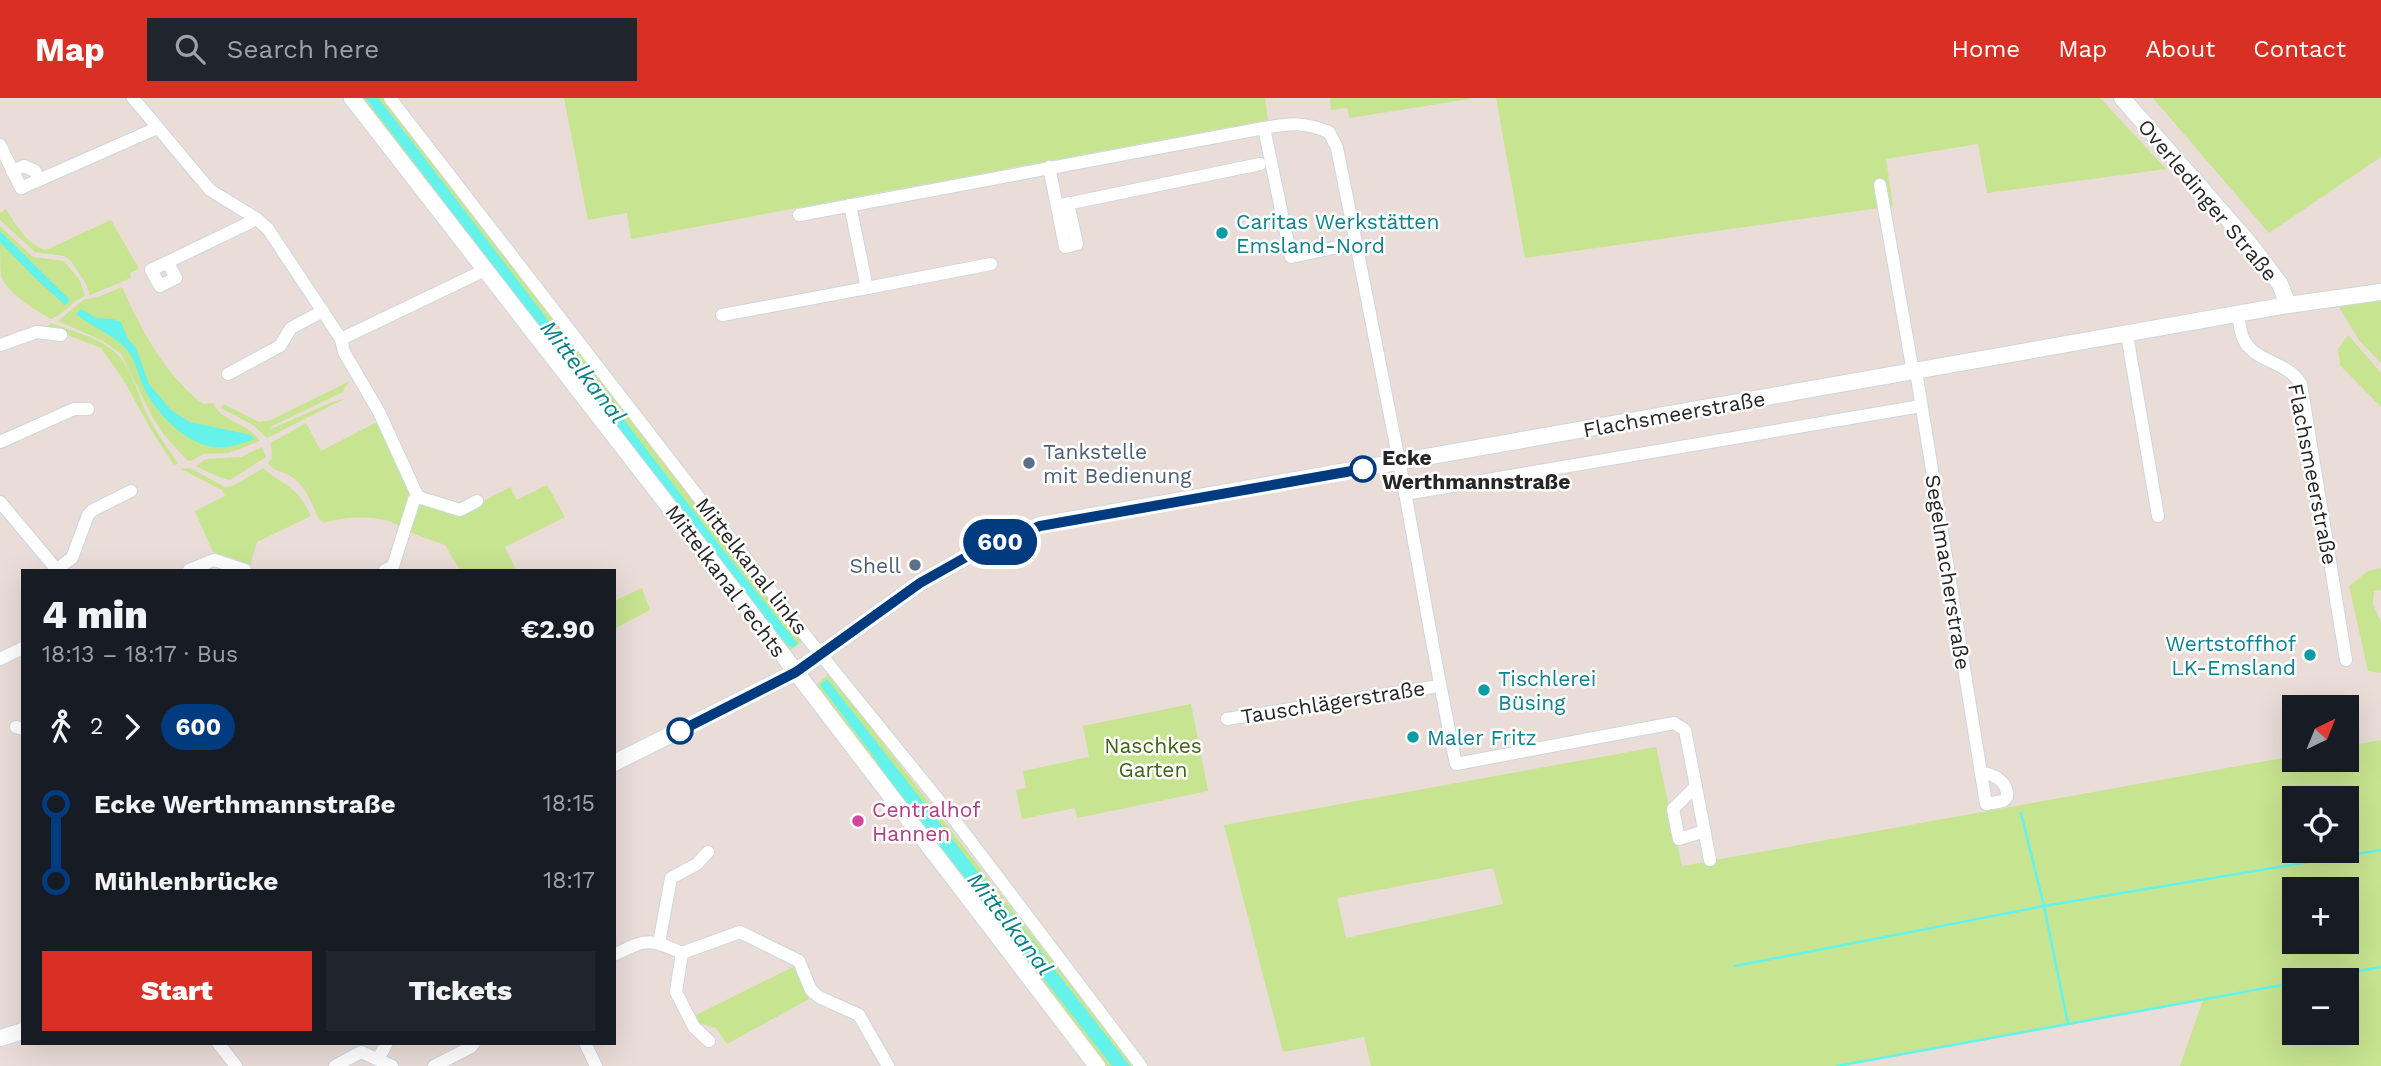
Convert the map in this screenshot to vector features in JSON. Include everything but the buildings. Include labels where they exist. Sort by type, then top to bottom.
[{"type":"street","points":[[133,98],[210,190],[257,219],[268,229],[341,339],[344,352],[379,412],[418,497],[460,510],[477,501]]},
{"type":"street","name":"Mittelkanal rechts","points":[[352,98],[485,270],[809,663],[1097,1066]]},
{"type":"street","name":"Mittelkanal links","points":[[390,98],[809,663],[953,818],[1141,1066]]},
{"type":"street","name":"Overledinger Straße","points":[[2122,98],[2249,243],[2280,284],[2288,305]]},
{"type":"street","name":"Tauschlägerstraße","points":[[1264,128],[1309,124],[1329,132],[1337,148],[1400,463],[1439,686],[1456,764],[1674,723],[1685,730],[1710,860]]},
{"type":"street","points":[[0,145],[21,188],[157,128]]},
{"type":"street","points":[[799,215],[1264,128],[1291,257],[1356,243]]},
{"type":"street","points":[[1049,167],[1062,205],[1260,164]]},
{"type":"street","points":[[12,171],[23,166],[34,171],[39,180]]},
{"type":"street","name":"Segelmacherstraße","points":[[1880,185],[1921,406],[1981,772]]},
{"type":"street","points":[[850,205],[867,288]]},
{"type":"street","points":[[168,262],[257,219]]},
{"type":"street","points":[[722,315],[991,264]]},
{"type":"street","points":[[341,339],[485,270]]},
{"type":"street","name":"Flachsmeerstraße","points":[[616,761],[809,663],[920,583],[975,552],[1040,526],[2288,305],[2381,292]]},
{"type":"street","points":[[228,374],[280,346],[291,328],[323,311]]},
{"type":"street","name":"Flachsmeerstraße","points":[[2238,315],[2243,340],[2249,348],[2294,373],[2301,384],[2346,660]]},
{"type":"street","points":[[0,345],[37,332],[61,335]]},
{"type":"street","points":[[2127,335],[2158,516]]},
{"type":"street","name":"Flachsmeerstraße","points":[[1405,494],[1921,406]]},
{"type":"street","points":[[0,442],[74,409],[88,409]]},
{"type":"street","points":[[58,569],[72,558],[88,515],[131,491]]},
{"type":"street","points":[[386,569],[393,566],[414,500],[418,497]]},
{"type":"street","points":[[1,505],[56,569]]},
{"type":"street","points":[[192,569],[214,560],[242,569]]},
{"type":"street","points":[[0,659],[21,649]]},
{"type":"street","name":"Tauschlägerstraße","points":[[1227,719],[1439,686]]},
{"type":"street","points":[[1696,786],[1673,808],[1679,839],[1705,831]]},
{"type":"street","points":[[659,943],[671,878],[697,864],[708,852]]},
{"type":"street","points":[[616,954],[644,942],[659,943],[682,953],[740,932],[799,961],[811,990],[819,997],[859,1015],[888,1066]]},
{"type":"street","points":[[682,953],[677,992],[694,1027],[709,1041]]},
{"type":"street","points":[[0,1038],[21,1032]]},
{"type":"street","points":[[220,1045],[236,1066]]},
{"type":"street","points":[[378,1059],[386,1045]]},
{"type":"street","points":[[434,1066],[472,1045]]},
{"type":"street","points":[[586,1045],[596,1066]]},
{"type":"street","points":[[335,1066],[361,1052],[392,1066]]},
{"type":"green space","points":[[360,98],[385,98],[802,641],[790,651]]},
{"type":"green space","points":[[564,98],[1265,98],[1268,120],[631,239],[627,213],[588,220]]},
{"type":"green space","points":[[1330,98],[1475,98],[1350,118],[1347,108],[1331,110]]},
{"type":"green space","points":[[1496,98],[2100,98],[2166,169],[1987,193],[1978,144],[1886,159],[1893,206],[1525,258]]},
{"type":"green space","points":[[2153,98],[2381,98],[2381,157],[2269,233]]},
{"type":"green space","points":[[6,209],[28,239],[46,250],[111,220],[139,269],[130,273],[131,278],[90,295],[71,261],[64,256],[35,252],[0,220],[0,213]]},
{"type":"green space","points":[[0,226],[33,257],[64,261],[79,279],[85,296],[51,319],[16,295],[1,276]]},
{"type":"green space","points":[[122,287],[155,351],[177,380],[203,404],[213,403],[222,414],[249,430],[260,441],[229,453],[203,454],[191,461],[187,460],[153,418],[121,354],[103,341],[58,321],[83,300]]},
{"type":"green space","points":[[2381,300],[2381,363],[2359,340],[2338,305]]},
{"type":"green space","points":[[51,323],[94,339],[116,353],[131,375],[151,422],[178,463],[174,465],[123,379],[101,348],[47,327]]},
{"type":"green space","points":[[2348,335],[2381,373],[2381,407],[2340,365],[2338,349]]},
{"type":"green space","points":[[350,381],[343,392],[272,426],[271,429],[346,398],[267,438],[253,425],[221,408],[223,404],[259,422],[271,420]]},
{"type":"green space","points":[[377,422],[412,491],[401,527],[384,520],[363,517],[324,523],[319,519],[301,485],[268,463],[272,458],[271,443],[306,423],[321,451]]},
{"type":"green space","points":[[262,447],[266,457],[230,480],[196,466],[206,459],[241,457]]},
{"type":"green space","points":[[190,468],[225,487],[233,486],[263,468],[296,492],[311,516],[257,542],[251,562],[253,565],[213,552],[195,511],[225,496],[222,490],[181,469]]},
{"type":"green space","points":[[547,485],[565,517],[505,547],[516,569],[459,569],[445,545],[409,532],[418,504],[422,502],[459,514],[510,487],[517,500]]},
{"type":"green space","points":[[2381,568],[2381,590],[2374,591],[2373,604],[2381,623],[2381,673],[2368,671],[2349,586],[2368,571]]},
{"type":"green space","points":[[642,588],[650,610],[616,628],[616,600]]},
{"type":"green space","points":[[828,675],[1134,1066],[1107,1066],[910,814],[816,685]]},
{"type":"green space","name":"Naschkes Garten","points":[[1191,704],[1208,791],[1077,818],[1075,808],[1022,819],[1016,790],[1026,788],[1023,771],[1089,757],[1083,726]]},
{"type":"green space","points":[[2381,740],[2381,1066],[2180,1066],[2203,1000],[1836,1066],[1371,1066],[1364,1037],[1283,1052],[1224,825],[1656,747],[1682,866],[2282,758],[2282,772],[2359,772],[2359,744]],"holes":[[[1493,868],[1503,904],[1346,938],[1337,898]]]},
{"type":"green space","points":[[793,967],[809,999],[727,1044],[716,1028],[698,1023],[694,1016]]},
{"type":"water","name":"Mittelkanal","points":[[365,98],[378,98],[798,644],[792,648],[780,638],[739,589]]},
{"type":"water","points":[[0,231],[70,300],[65,305],[0,242]]},
{"type":"water","points":[[81,309],[96,318],[121,322],[128,339],[136,348],[149,384],[171,410],[190,422],[251,435],[255,439],[234,446],[213,447],[192,440],[182,433],[150,399],[128,351],[76,314]]},
{"type":"water","name":"Mittelkanal","points":[[827,679],[1130,1066],[1112,1066],[893,786],[820,685]]},
{"type":"waterway","points":[[1837,1066],[2068,1024],[2044,906],[2021,813]]},
{"type":"waterway","points":[[1735,966],[2044,906],[2381,850]]},
{"type":"waterway","points":[[2359,971],[2381,967]]},
{"type":"waterway","points":[[2068,1024],[2282,985]]},
{"type":"bus line","name":"600","points":[[680,731],[796,672],[920,583],[975,552],[1040,526],[1363,469]]},
{"type":"place","name":"Caritas Werkstätten Emsland-Nord","points":[[1222,233]]},
{"type":"place","name":"Tankstelle mit Bedienung","points":[[1029,463]]},
{"type":"place","name":"Ecke Werthmannstraße","points":[[1363,469]]},
{"type":"place","name":"Shell","points":[[915,565]]},
{"type":"place","name":"Wertstoffhof LK-Emsland","points":[[2310,655]]},
{"type":"place","name":"Tischlerei Büsing","points":[[1484,690]]},
{"type":"place","name":"Maler Fritz","points":[[1413,737]]},
{"type":"place","name":"Centralhof Hannen","points":[[858,821]]}]
